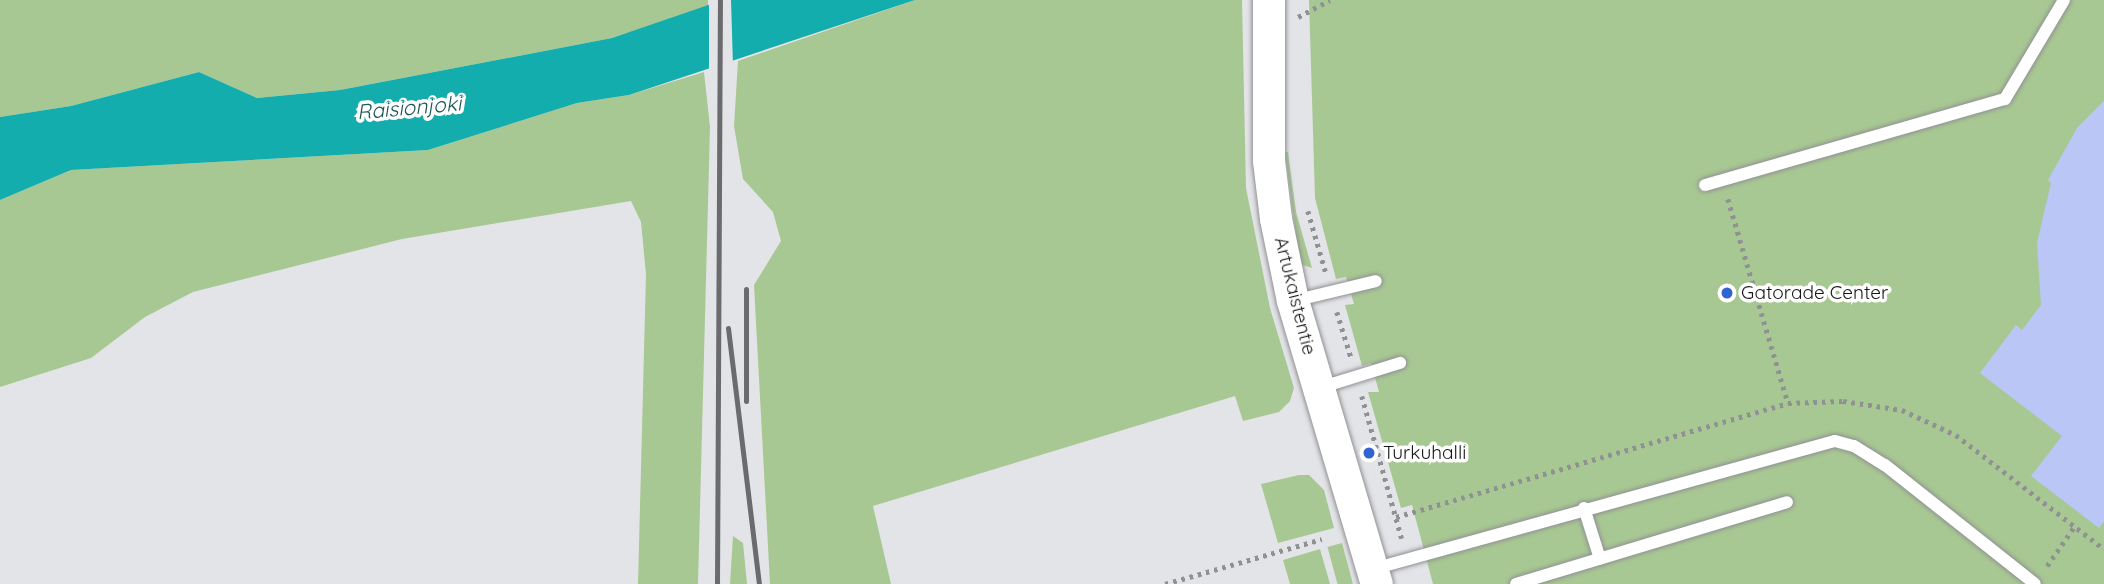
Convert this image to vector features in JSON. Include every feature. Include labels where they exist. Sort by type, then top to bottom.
[{"type":"street","name":"Artukaistentie","points":[[1269,0],[1269,161],[1293,301],[1374,577]]},
{"type":"lane","points":[[1706,185],[2005,99],[2064,0]]},
{"type":"lane","points":[[1293,301],[1376,281]]},
{"type":"lane","points":[[1319,388],[1400,363]]},
{"type":"lane","points":[[1374,577],[1584,508],[1835,441],[1854,446],[1885,465],[2035,584]]},
{"type":"lane","points":[[1516,584],[1787,502]]},
{"type":"lane","points":[[1584,508],[1600,559]]},
{"type":"path","points":[[1298,17],[1330,0]]},
{"type":"path","points":[[1722,180],[1788,403]]},
{"type":"path","points":[[1396,517],[1788,403],[1843,401],[1902,410],[1956,435],[2104,549]]},
{"type":"path","points":[[2035,584],[2074,527]]},
{"type":"path","points":[[1165,584],[1322,539]]},
{"type":"green space","points":[[0,0],[708,0],[708,7],[612,38],[340,90],[257,98],[199,72],[71,106],[0,117]]},
{"type":"green space","points":[[915,0],[1242,0],[1246,188],[1270,308],[1294,388],[1290,401],[1279,412],[1243,421],[1235,396],[873,506],[891,584],[770,584],[754,285],[781,241],[773,212],[743,179],[734,126],[738,61]]},
{"type":"green space","name":"Gatorade Center","points":[[1309,0],[2104,0],[2104,584],[1433,584],[1412,505],[1401,508],[1368,392],[1379,392],[1371,363],[1362,366],[1345,305],[1354,304],[1346,277],[1336,279],[1315,198]]},
{"type":"green space","points":[[704,72],[710,127],[698,584],[638,584],[646,274],[641,222],[631,201],[402,239],[193,292],[145,317],[91,358],[0,387],[0,200],[71,170],[428,150],[577,103],[629,95]]},
{"type":"green space","points":[[1285,152],[1288,152],[1296,212],[1312,268],[1300,264]]},
{"type":"green space","points":[[1309,475],[1324,490],[1334,528],[1278,543],[1261,484]]},
{"type":"green space","points":[[733,536],[743,543],[747,584],[730,584]]},
{"type":"green space","points":[[1342,543],[1353,584],[1337,584],[1328,547]]},
{"type":"green space","points":[[1320,549],[1330,584],[1290,584],[1283,560]]},
{"type":"water","name":"Raisionjoki","points":[[723,0],[915,0],[629,95],[577,103],[428,150],[71,170],[0,200],[0,117],[71,106],[199,72],[257,98],[340,90],[612,38]]},
{"type":"pier","points":[[714,0],[731,0],[733,66],[709,73],[709,3]]},
{"type":"building","points":[[2104,101],[2104,521],[2099,528],[2031,476],[2062,436],[1980,373],[2016,325],[2022,330],[2041,305],[2037,243],[2051,183],[2048,180],[2077,128]]},
{"type":"railway","points":[[717,584],[720,0]]},
{"type":"railway","points":[[746,289],[746,401]]},
{"type":"railway","points":[[728,328],[759,584]]},
{"type":"place","name":"Gatorade Center","points":[[1727,293]]},
{"type":"place","name":"Turkuhalli","points":[[1369,453]]}]
